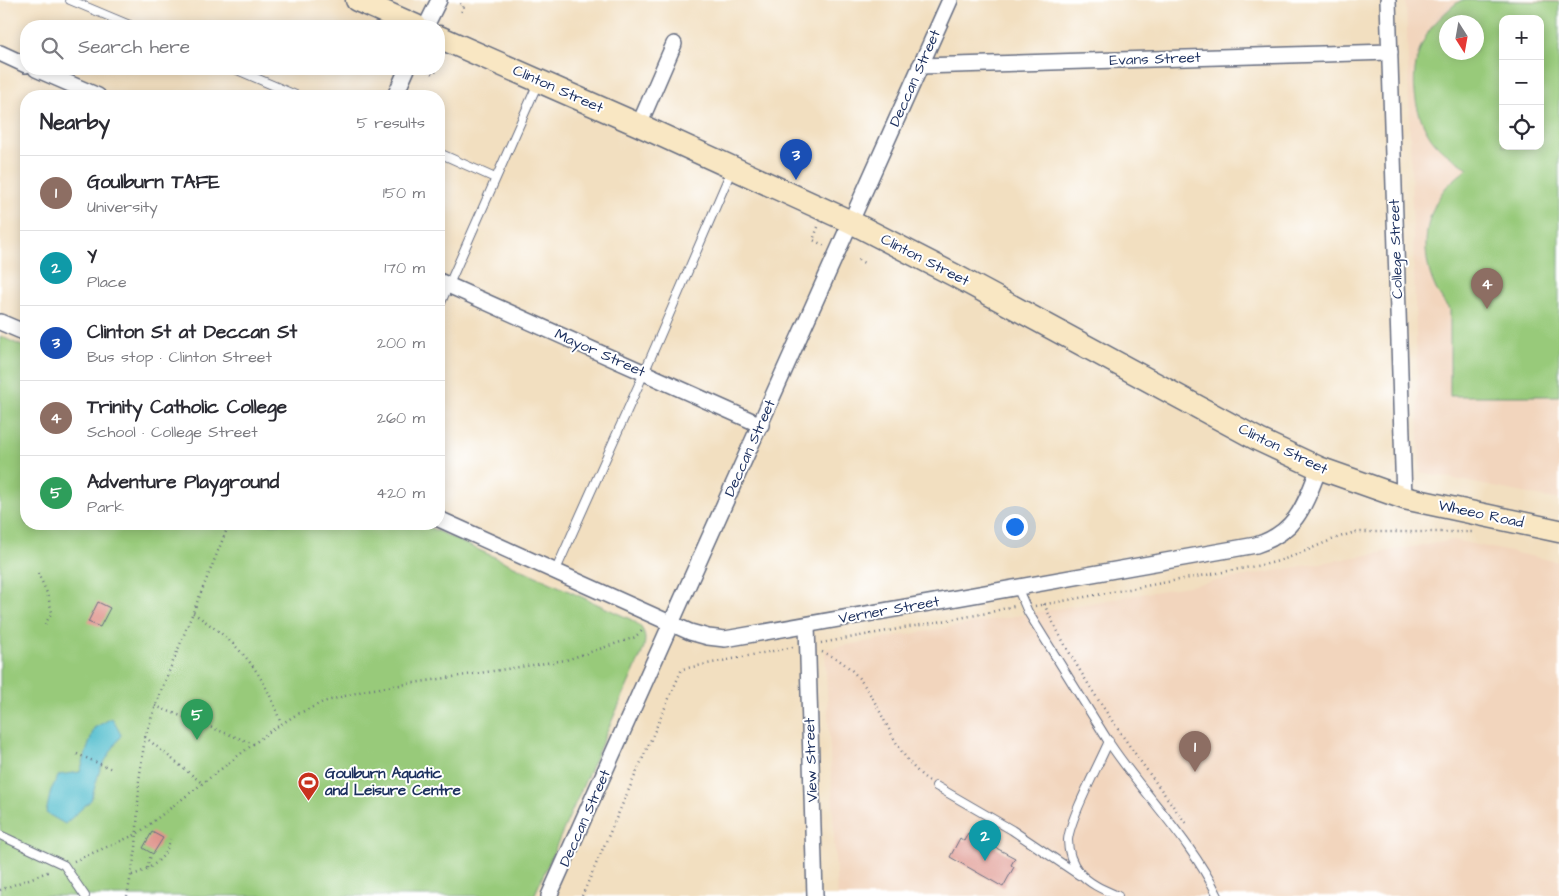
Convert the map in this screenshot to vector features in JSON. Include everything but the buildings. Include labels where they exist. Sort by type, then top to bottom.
[{"type":"street","points":[[357,0],[402,20]]},
{"type":"street","points":[[429,20],[439,0]]},
{"type":"street","name":"Deccan Street","points":[[549,896],[950,0]]},
{"type":"street","name":"College Street","points":[[1388,0],[1404,498]]},
{"type":"street","points":[[640,125],[674,44]]},
{"type":"street","name":"Clinton Street","points":[[445,49],[539,81],[733,167],[851,222],[963,279],[1259,440],[1319,468],[1404,498]]},
{"type":"street","name":"Evans Street","points":[[920,66],[1390,52]]},
{"type":"street","points":[[0,53],[20,62]]},
{"type":"street","points":[[50,75],[84,90]]},
{"type":"street","points":[[398,90],[404,75]]},
{"type":"street","name":"Mayor Street","points":[[445,284],[761,425]]},
{"type":"street","points":[[0,322],[20,330]]},
{"type":"street","name":"Verner Street","points":[[445,522],[672,624],[698,635],[716,639],[807,625],[1248,547],[1269,541],[1289,528],[1306,502],[1319,468]]},
{"type":"street","name":"Wheeo Road","points":[[1404,498],[1559,531]]},
{"type":"street","name":"View Street","points":[[807,625],[814,644],[815,896]]},
{"type":"lane","points":[[70,0],[118,20]]},
{"type":"lane","points":[[249,75],[284,90]]},
{"type":"lane","points":[[445,279],[495,178],[539,81]]},
{"type":"lane","points":[[445,157],[495,178]]},
{"type":"lane","points":[[555,572],[733,167]]},
{"type":"lane","points":[[1017,587],[1025,606],[1124,765],[1182,837],[1218,896]]},
{"type":"lane","points":[[1087,880],[1080,874],[1071,859],[1068,840],[1074,821],[1109,741]]},
{"type":"lane","points":[[936,786],[1012,830],[1065,867],[1118,896]]},
{"type":"lane","points":[[0,835],[64,865],[85,896]]},
{"type":"path","points":[[460,4],[464,6],[461,13]]},
{"type":"path","points":[[818,227],[812,240],[825,246]]},
{"type":"path","points":[[858,260],[864,263]]},
{"type":"path","points":[[127,896],[132,875],[137,834],[138,781],[146,737],[155,706],[227,530]]},
{"type":"path","points":[[582,896],[682,669],[987,614],[1006,608],[1044,604],[1267,564],[1290,559],[1340,537],[1357,532],[1476,533]]},
{"type":"path","points":[[38,574],[47,594],[52,612],[43,628]]},
{"type":"path","points":[[1044,604],[1062,642],[1084,677],[1150,775],[1190,829]]},
{"type":"path","points":[[193,613],[224,634],[258,671],[281,724]]},
{"type":"path","points":[[0,890],[137,834],[281,724],[316,705],[352,693],[566,660],[636,636],[643,630]]},
{"type":"path","points":[[814,644],[820,650],[838,657],[852,669],[872,697],[903,754],[918,771],[936,786]]},
{"type":"path","points":[[155,706],[254,744]]},
{"type":"path","points":[[146,737],[203,784]]},
{"type":"path","points":[[77,754],[112,769]]},
{"type":"path","points":[[132,875],[146,870],[164,856],[170,839]]},
{"type":"path","points":[[146,870],[151,855]]},
{"type":"shaded area","points":[[1406,0],[1559,0],[1559,500],[1420,472]]},
{"type":"shaded area","points":[[1453,540],[1559,562],[1559,896],[837,896],[825,649]]},
{"type":"green space","points":[[1462,0],[1559,2],[1559,396],[1450,396],[1450,310],[1440,296],[1428,265],[1426,249],[1427,232],[1437,200],[1447,186],[1468,168],[1446,153],[1428,133],[1416,103],[1414,87],[1418,55],[1424,40],[1439,19],[1439,60],[1484,60],[1484,15],[1443,15]]},
{"type":"green space","points":[[0,336],[20,345],[20,530],[435,530],[630,619],[639,625],[644,633],[645,642],[642,653],[534,896],[0,896]]},
{"type":"water","points":[[112,718],[121,735],[100,769],[91,800],[65,824],[46,813],[51,790],[59,775],[80,772],[94,728]]},
{"type":"place","name":"Clinton St at Deccan St","points":[[796,180]]},
{"type":"place","name":"Trinity Catholic College","points":[[1487,309]]},
{"type":"place","name":"Adventure Playground","points":[[197,740]]},
{"type":"place","name":"Goulburn TAFE","points":[[1195,772]]},
{"type":"place","name":"Goulburn Aquatic and Leisure Centre","points":[[309,801]]},
{"type":"place","name":"Y","points":[[985,861]]}]
